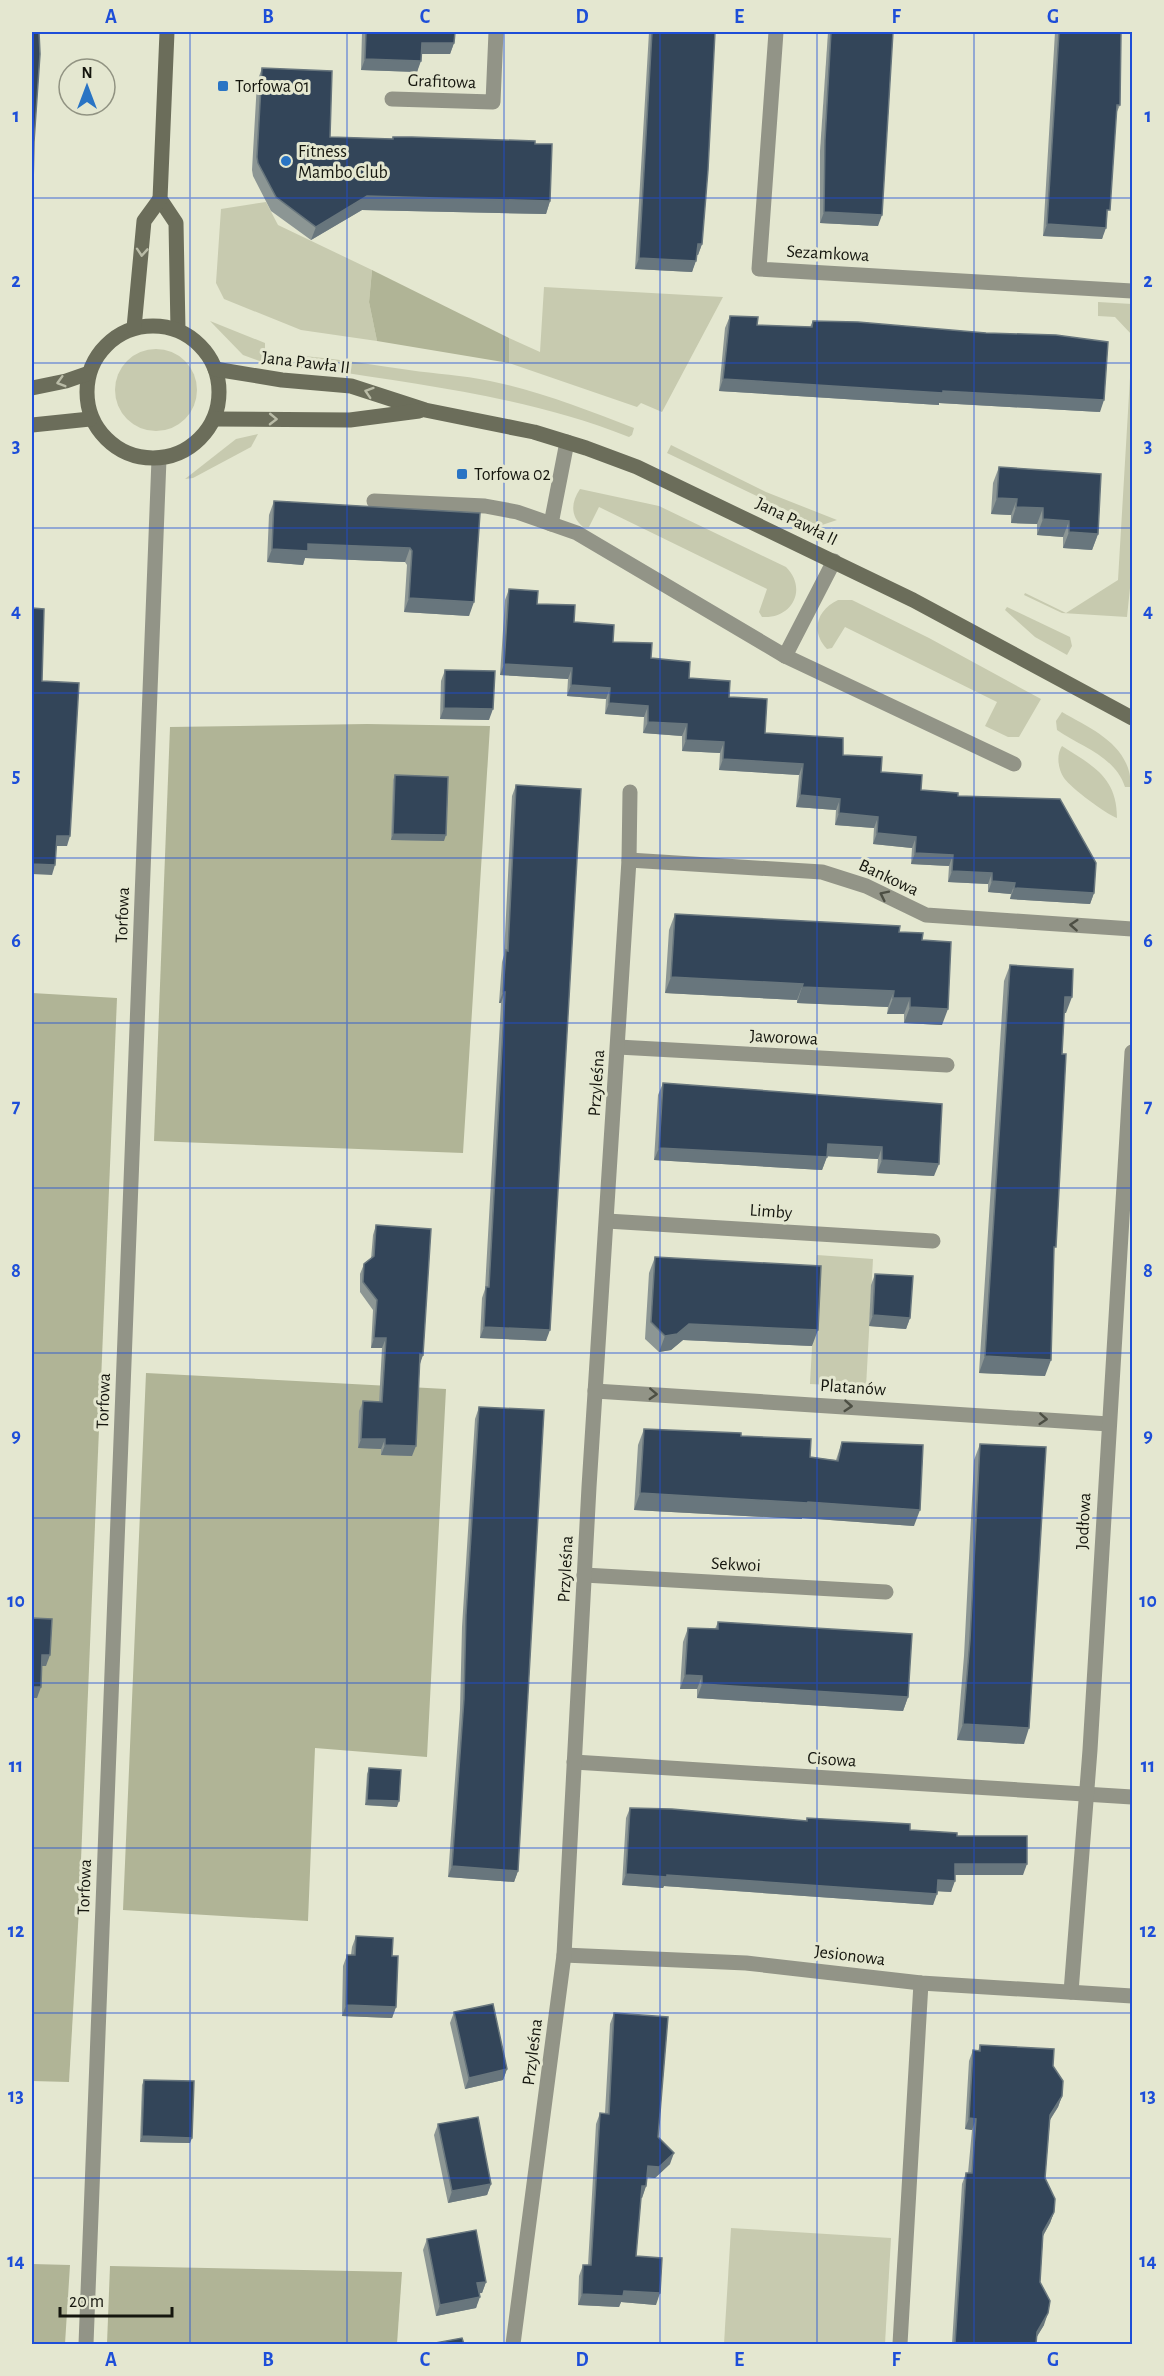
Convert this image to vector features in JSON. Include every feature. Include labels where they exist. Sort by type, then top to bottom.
[{"type":"street","points":[[134,328],[144,220],[160,199],[167,32]]},
{"type":"street","name":"Grafitowa","points":[[392,99],[493,102],[496,32]]},
{"type":"street","name":"Sezamkowa","points":[[776,32],[759,268],[1132,291]]},
{"type":"street","points":[[160,199],[176,223],[178,330]]},
{"type":"street","points":[[157,326],[178,330],[197,342],[215,369],[219,394],[215,419],[199,440],[181,453],[159,459],[133,456],[118,450],[98,432],[90,419],[86,400],[89,373],[97,355],[113,338],[134,328],[157,326]]},
{"type":"street","name":"Jana Pawła II","points":[[215,369],[282,380],[351,386],[425,411],[484,421],[567,442],[648,472],[914,600],[1132,718]]},
{"type":"street","points":[[32,388],[66,381],[89,373]]},
{"type":"street","name":"Jana Pawła II","points":[[215,419],[350,420],[425,411]]},
{"type":"street","points":[[32,424],[90,419]]},
{"type":"street","points":[[551,524],[567,442]]},
{"type":"street","name":"Torfowa","points":[[86,2344],[159,459]]},
{"type":"street","points":[[374,501],[485,506],[517,512],[577,533],[785,656],[1014,764]]},
{"type":"street","points":[[785,656],[834,561]]},
{"type":"street","name":"Przyleśna","points":[[513,2344],[564,1955],[584,1575],[629,860],[630,792]]},
{"type":"street","name":"Bankowa","points":[[629,860],[822,872],[866,886],[926,915],[1132,929]]},
{"type":"street","name":"Jaworowa","points":[[618,1047],[947,1065]]},
{"type":"street","name":"Jodłowa","points":[[1071,1992],[1087,1794],[1132,1052]]},
{"type":"street","name":"Limby","points":[[607,1221],[933,1241]]},
{"type":"street","name":"Platanów","points":[[595,1391],[1108,1424]]},
{"type":"street","name":"Sekwoi","points":[[584,1575],[886,1592]]},
{"type":"street","name":"Cisowa","points":[[574,1762],[1132,1797]]},
{"type":"street","name":"Jesionowa","points":[[564,1955],[746,1963],[921,1983],[1132,1996]]},
{"type":"street","points":[[900,2344],[921,1983]]},
{"type":"green space","points":[[266,202],[278,225],[372,270],[369,302],[377,341],[301,330],[224,299],[216,283],[221,209]]},
{"type":"green space","points":[[372,270],[509,338],[509,363],[377,341],[369,302]]},
{"type":"green space","points":[[544,287],[723,297],[662,412],[641,403],[637,407],[509,363],[509,338],[540,352]]},
{"type":"green space","points":[[1098,302],[1132,304],[1132,335],[1115,317],[1098,316]]},
{"type":"green space","points":[[210,321],[265,343],[265,363],[243,355]]},
{"type":"green space","points":[[1132,344],[1132,587],[1130,588],[1127,617],[1062,613],[1024,595],[1025,593],[1066,613],[1118,580]]},
{"type":"green space","points":[[156,349],[172,352],[185,361],[194,374],[197,390],[194,406],[185,419],[172,428],[156,431],[140,428],[127,419],[118,406],[115,390],[118,374],[127,361],[140,352]]},
{"type":"green space","points":[[304,356],[490,381],[545,396],[634,428],[629,437],[553,412],[477,394],[321,369],[299,368],[301,358]]},
{"type":"green space","points":[[258,434],[251,447],[193,478],[185,479],[236,439]]},
{"type":"green space","points":[[671,445],[766,492],[837,520],[819,526],[667,453]]},
{"type":"green space","points":[[580,489],[659,506],[786,567],[796,584],[794,601],[782,613],[762,617],[759,612],[767,589],[599,507],[589,527],[583,527],[573,509]]},
{"type":"green space","points":[[838,600],[852,600],[929,638],[1041,699],[1019,737],[1008,737],[985,726],[997,702],[845,627],[832,648],[827,649],[819,635],[818,622],[825,609]]},
{"type":"green space","points":[[1007,607],[1070,637],[1072,646],[1067,655],[1035,637],[1005,610]]},
{"type":"green space","points":[[1062,712],[1108,740],[1125,760],[1131,787],[1125,787],[1114,767],[1096,753],[1057,730],[1056,721]]},
{"type":"green space","points":[[367,724],[490,726],[463,1153],[154,1141],[170,727]]},
{"type":"green space","points":[[1062,746],[1093,767],[1108,782],[1116,804],[1117,818],[1089,800],[1064,778],[1058,762]]},
{"type":"green space","points":[[32,993],[117,998],[79,1908],[69,2082],[32,2081]]},
{"type":"green space","points":[[817,1255],[873,1259],[866,1387],[810,1384]]},
{"type":"green space","points":[[146,1373],[446,1389],[427,1757],[315,1748],[308,1921],[123,1910]]},
{"type":"green space","points":[[731,2228],[891,2238],[885,2344],[724,2344]]},
{"type":"green space","points":[[32,2264],[70,2265],[65,2344],[32,2344]]},
{"type":"green space","points":[[110,2266],[402,2272],[397,2344],[107,2344]]},
{"type":"building","points":[[32,32],[39,32],[40,54],[34,142],[32,229]]},
{"type":"building","points":[[366,32],[455,32],[454,43],[422,43],[421,61],[365,59]]},
{"type":"building","points":[[652,32],[715,32],[702,244],[698,244],[696,261],[639,258]]},
{"type":"building","points":[[831,32],[893,32],[882,215],[824,212]]},
{"type":"building","points":[[1059,32],[1121,33],[1120,105],[1117,105],[1110,210],[1107,210],[1106,228],[1047,224]]},
{"type":"building","points":[[262,68],[332,71],[330,137],[393,139],[393,137],[412,137],[535,141],[535,144],[552,144],[550,201],[367,196],[316,227],[276,197],[258,163]]},
{"type":"building","points":[[730,316],[758,317],[757,325],[812,327],[813,321],[858,322],[986,333],[1056,335],[1108,342],[1104,400],[943,391],[943,393],[723,379]]},
{"type":"building","points":[[999,467],[1101,474],[1098,534],[1069,532],[1069,521],[1043,519],[1043,508],[1016,507],[1017,499],[997,498]]},
{"type":"building","points":[[274,501],[480,513],[474,602],[409,598],[412,551],[410,548],[308,544],[308,551],[272,549]]},
{"type":"building","points":[[509,589],[538,591],[537,604],[575,605],[574,622],[614,625],[613,642],[652,643],[651,658],[690,662],[689,678],[730,681],[729,697],[767,699],[765,733],[843,738],[843,755],[882,757],[881,772],[922,775],[921,790],[958,793],[958,796],[1060,799],[1096,863],[1094,893],[1014,888],[1015,883],[992,881],[992,873],[952,871],[953,855],[915,853],[916,837],[877,833],[878,817],[839,813],[840,799],[800,795],[803,764],[723,759],[724,742],[686,740],[687,724],[648,722],[648,706],[609,703],[610,688],[571,685],[572,668],[504,664]]},
{"type":"building","points":[[32,608],[44,609],[42,681],[79,683],[70,836],[57,836],[55,865],[32,864]]},
{"type":"building","points":[[445,670],[495,671],[493,709],[444,708]]},
{"type":"building","points":[[395,775],[448,777],[446,835],[393,834]]},
{"type":"building","points":[[516,785],[581,789],[550,1330],[484,1327],[486,1287],[489,1287],[505,992],[503,992],[506,950],[508,951]]},
{"type":"building","points":[[675,914],[900,926],[899,932],[923,933],[922,940],[951,942],[948,1009],[910,1007],[910,998],[893,998],[894,991],[671,977]]},
{"type":"building","points":[[1010,965],[1073,969],[1072,997],[1065,997],[1062,1054],[1066,1054],[1056,1247],[1054,1247],[1051,1360],[985,1356]]},
{"type":"building","points":[[663,1083],[942,1104],[939,1164],[882,1160],[882,1147],[828,1144],[827,1157],[659,1148]]},
{"type":"building","points":[[376,1225],[431,1229],[423,1355],[420,1354],[416,1446],[385,1445],[385,1439],[361,1439],[363,1401],[382,1402],[386,1338],[374,1338],[377,1300],[363,1282],[364,1264],[374,1256]]},
{"type":"building","points":[[655,1257],[821,1266],[818,1330],[689,1324],[677,1334],[665,1336],[651,1322]]},
{"type":"building","points":[[875,1274],[913,1276],[910,1318],[873,1315]]},
{"type":"building","points":[[479,1407],[544,1410],[518,1871],[452,1866],[464,1699],[466,1615]]},
{"type":"building","points":[[644,1429],[741,1433],[741,1436],[811,1439],[810,1457],[838,1461],[842,1442],[923,1445],[920,1510],[640,1493]]},
{"type":"building","points":[[980,1444],[1046,1447],[1029,1728],[963,1724],[970,1640]]},
{"type":"building","points":[[32,1618],[52,1619],[50,1655],[42,1655],[41,1687],[32,1687]]},
{"type":"building","points":[[718,1622],[912,1634],[908,1697],[702,1684],[702,1676],[685,1675],[688,1628],[718,1629]]},
{"type":"building","points":[[369,1768],[401,1770],[399,1801],[367,1800]]},
{"type":"building","points":[[630,1808],[672,1809],[807,1821],[807,1818],[910,1824],[910,1830],[957,1833],[957,1836],[1027,1836],[1027,1864],[955,1864],[955,1881],[938,1880],[937,1894],[626,1874]]},
{"type":"building","points":[[356,1936],[393,1938],[392,1956],[398,1956],[396,2007],[346,2005],[347,1955],[355,1955]]},
{"type":"building","points":[[493,2004],[507,2069],[469,2078],[454,2012]]},
{"type":"building","points":[[614,2013],[668,2017],[658,2137],[674,2153],[659,2167],[648,2166],[646,2186],[642,2186],[636,2256],[662,2258],[660,2293],[624,2291],[623,2296],[582,2294],[583,2265],[591,2265],[600,2113],[609,2114]]},
{"type":"building","points":[[980,2045],[1054,2049],[1053,2066],[1063,2081],[1062,2096],[1050,2115],[1045,2178],[1055,2199],[1054,2212],[1043,2232],[1040,2282],[1050,2301],[1048,2313],[1037,2332],[1036,2344],[955,2344],[966,2173],[972,2173],[976,2119],[969,2118],[973,2050],[980,2051]]},
{"type":"building","points":[[144,2080],[194,2081],[192,2138],[142,2136]]},
{"type":"building","points":[[478,2117],[491,2184],[452,2191],[438,2124]]},
{"type":"building","points":[[476,2230],[486,2282],[477,2283],[480,2297],[440,2305],[427,2239]]},
{"type":"building","points":[[462,2338],[464,2344],[430,2344]]},
{"type":"place","name":"Torfowa 01","points":[[223,86]]},
{"type":"place","name":"Fitness Mambo Club","points":[[286,161]]},
{"type":"place","name":"Torfowa 02","points":[[462,474]]}]
